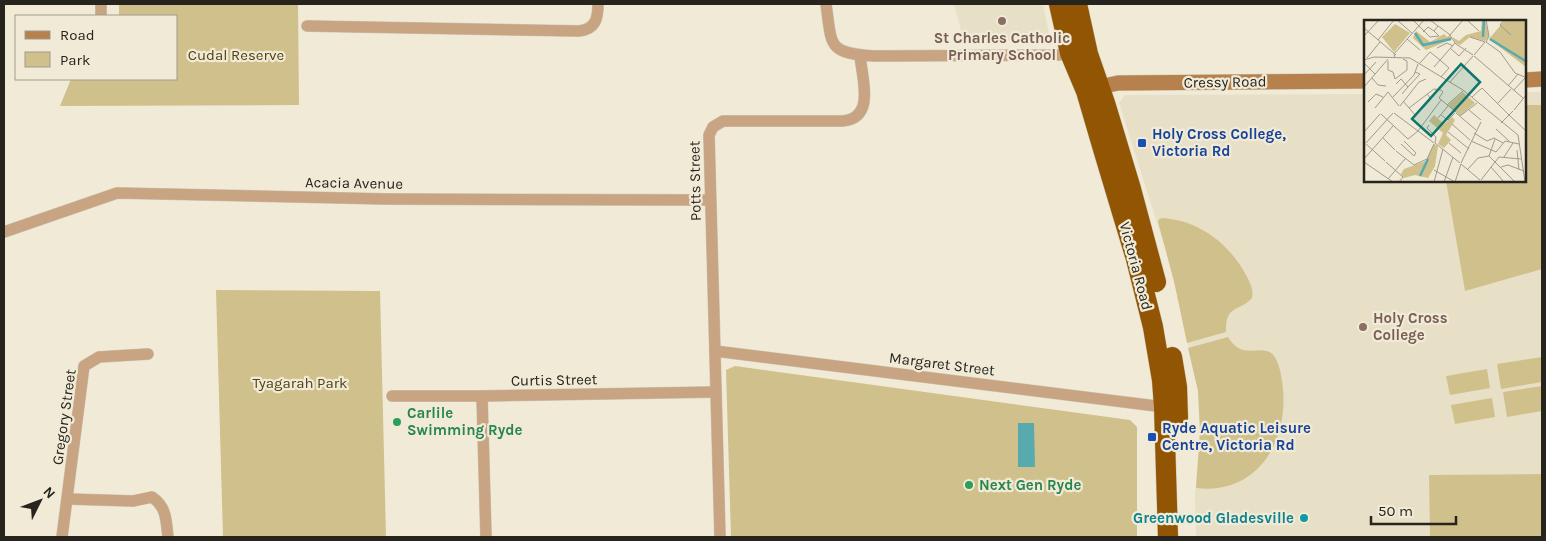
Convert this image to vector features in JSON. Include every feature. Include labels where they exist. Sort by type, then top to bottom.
[{"type":"highway","name":"Victoria Road","points":[[1059,4],[1070,53],[1093,89],[1146,241],[1160,296],[1177,387],[1180,497],[1179,537]]},
{"type":"highway","name":"Victoria Road","points":[[1077,4],[1088,54],[1093,89],[1146,300],[1162,380],[1168,537]]},
{"type":"street","points":[[307,26],[584,30],[596,21],[598,4]]},
{"type":"street","points":[[826,4],[830,36],[834,45],[845,54],[860,56],[1058,55],[1070,53]]},
{"type":"street","name":"Potts Street","points":[[720,537],[708,140],[713,127],[723,121],[851,120],[862,110],[865,101],[860,56]]},
{"type":"street","name":"Cressy Road","points":[[1093,89],[1118,83],[1364,80]]},
{"type":"street","points":[[1526,80],[1542,80]]},
{"type":"street","name":"Acacia Avenue","points":[[4,232],[117,193],[386,199],[710,200]]},
{"type":"street","name":"Margaret Street","points":[[715,351],[1164,407]]},
{"type":"street","name":"Gregory Street","points":[[62,537],[84,366],[99,357],[148,354]]},
{"type":"street","name":"Curtis Street","points":[[392,396],[716,392]]},
{"type":"street","points":[[482,396],[486,537]]},
{"type":"street","points":[[68,498],[133,501],[152,497],[159,502],[166,513],[168,537]]},
{"type":"shaded area","name":"St Charles Catholic Primary School","points":[[954,4],[1043,4],[1050,39],[964,42]]},
{"type":"shaded area","name":"Holy Cross College","points":[[1526,92],[1542,92],[1542,537],[1196,537],[1195,497],[1200,431],[1198,391],[1166,251],[1119,103],[1125,95],[1364,94],[1364,182],[1526,182]]},
{"type":"green space","name":"Cudal Reserve","points":[[119,4],[298,4],[299,105],[60,106],[71,80],[178,80],[178,15],[119,15]]},
{"type":"green space","points":[[1526,105],[1542,105],[1542,269],[1465,291],[1446,182],[1526,182]]},
{"type":"green space","points":[[1162,218],[1188,223],[1211,235],[1231,253],[1246,275],[1252,289],[1252,298],[1231,313],[1226,323],[1226,332],[1187,343],[1174,281],[1158,222]]},
{"type":"green space","name":"Tyagarah Park","points":[[216,290],[380,291],[386,537],[223,537]]},
{"type":"green space","points":[[1228,337],[1240,349],[1264,350],[1276,359],[1283,389],[1280,429],[1264,462],[1251,474],[1236,483],[1217,488],[1196,488],[1200,431],[1198,391],[1188,348]]},
{"type":"green space","points":[[1542,357],[1542,382],[1501,389],[1497,364]]},
{"type":"green space","points":[[735,366],[1130,420],[1137,427],[1137,537],[731,537],[726,370]]},
{"type":"green space","points":[[1487,369],[1490,388],[1450,395],[1446,376]]},
{"type":"green space","points":[[1542,386],[1542,411],[1507,417],[1503,392]]},
{"type":"green space","points":[[1492,398],[1495,417],[1455,424],[1451,405]]},
{"type":"green space","points":[[1542,474],[1542,537],[1430,537],[1429,475]]},
{"type":"water","points":[[1018,423],[1034,423],[1035,467],[1018,467]]},
{"type":"place","name":"St Charles Catholic Primary School","points":[[1002,21]]},
{"type":"place","name":"Holy Cross College, Victoria Rd","points":[[1142,143]]},
{"type":"place","name":"Holy Cross College","points":[[1363,327]]},
{"type":"place","name":"Carlile Swimming Ryde","points":[[397,422]]},
{"type":"place","name":"Ryde Aquatic Leisure Centre, Victoria Rd","points":[[1152,437]]},
{"type":"place","name":"Next Gen Ryde","points":[[969,485]]},
{"type":"place","name":"Greenwood Gladesville","points":[[1304,518]]}]
